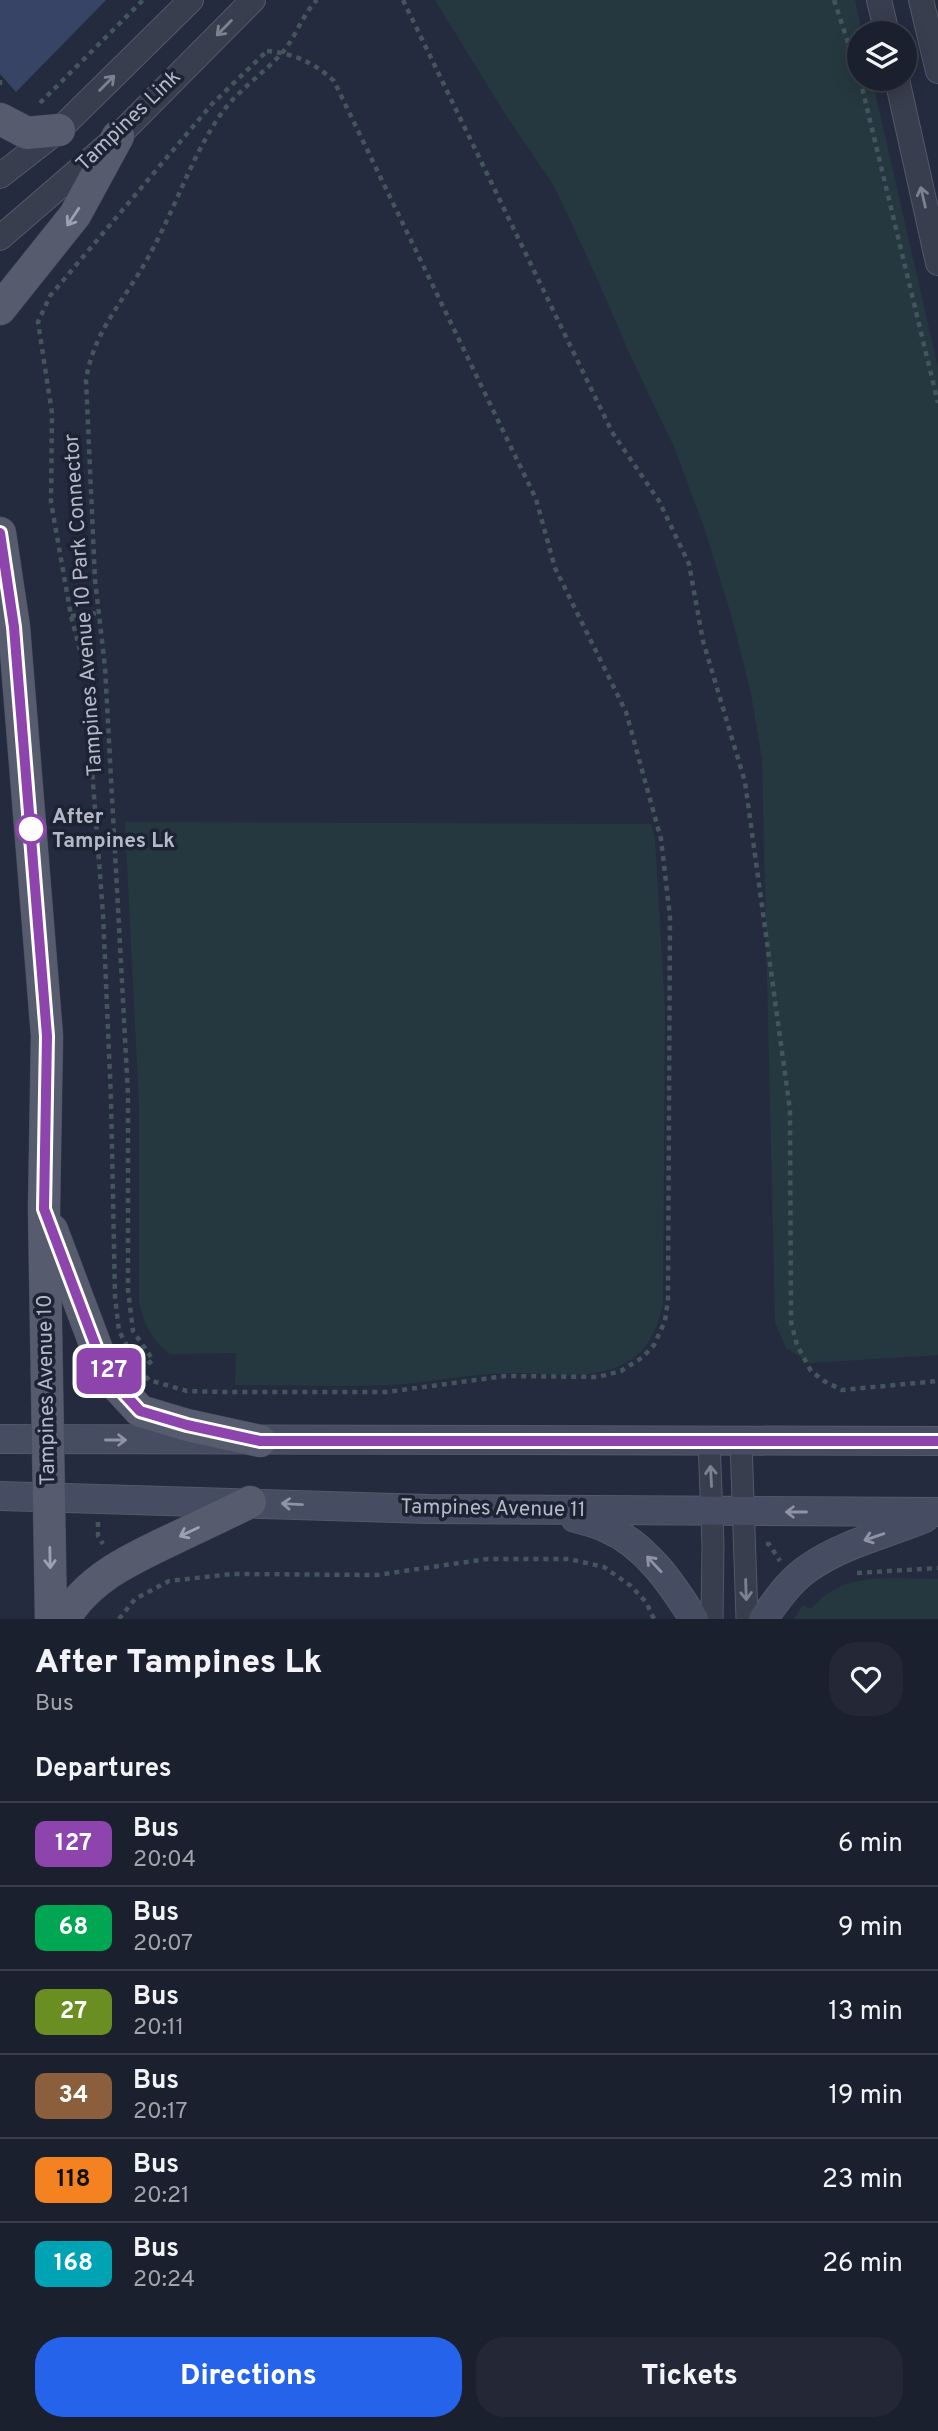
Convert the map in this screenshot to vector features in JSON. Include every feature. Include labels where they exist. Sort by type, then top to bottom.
[{"type":"main road","points":[[0,120],[27,133],[59,130]]},
{"type":"main road","points":[[0,309],[75,215],[118,135]]},
{"type":"main road","name":"Tampines Avenue 10","points":[[0,533],[14,627],[47,1036],[44,1209],[51,1619]]},
{"type":"main road","points":[[44,1209],[98,1352],[117,1386],[140,1411],[187,1425],[260,1441]]},
{"type":"main road","points":[[0,1439],[938,1441]]},
{"type":"main road","name":"Tampines Avenue 11","points":[[0,1496],[552,1510],[938,1512]]},
{"type":"main road","points":[[64,1619],[71,1606],[91,1585],[116,1566],[250,1502]]},
{"type":"main road","points":[[552,1510],[608,1528],[638,1548],[674,1588],[694,1619]]},
{"type":"main road","points":[[763,1619],[784,1590],[810,1567],[848,1546],[938,1512]]},
{"type":"street","name":"Tampines Link","points":[[0,176],[59,130],[191,0]]},
{"type":"street","name":"Tampines Link","points":[[0,238],[118,135],[253,0]]},
{"type":"street","points":[[879,0],[884,21]]},
{"type":"street","points":[[921,0],[938,71]]},
{"type":"street","points":[[900,91],[938,263]]},
{"type":"street","points":[[709,1441],[712,1619]]},
{"type":"street","points":[[741,1441],[747,1619]]},
{"type":"path","points":[[34,108],[143,0]]},
{"type":"path","name":"Tampines Avenue 10 Park Connector","points":[[140,1370],[153,1360],[134,1331],[128,1290],[128,1094],[86,380],[89,360],[100,333],[151,253],[204,141],[223,111],[283,52],[301,26],[308,9],[317,0]]},
{"type":"path","points":[[403,0],[612,432],[659,501],[689,564],[703,641],[745,782],[749,809],[790,1110],[791,1322],[797,1345],[811,1371],[842,1390],[938,1381]]},
{"type":"path","points":[[834,0],[847,38]]},
{"type":"path","points":[[267,51],[283,52],[320,68],[334,81],[536,499],[555,568],[626,712],[661,839],[670,917],[668,1300],[665,1321],[654,1345],[643,1357],[621,1371],[597,1377],[505,1377],[387,1392],[187,1391],[149,1380],[140,1370],[119,1331],[115,1297],[103,914],[84,665],[71,617],[51,502],[52,413],[38,322],[50,296],[212,104],[267,51]]},
{"type":"path","points":[[0,80],[0,86]]},
{"type":"path","points":[[863,91],[938,403]]},
{"type":"path","points":[[71,617],[99,614]]},
{"type":"path","points":[[119,1619],[135,1599],[169,1581],[232,1574],[377,1575],[487,1559],[569,1559],[604,1567],[631,1586],[646,1602],[654,1619]]},
{"type":"path","points":[[846,1573],[938,1568]]},
{"type":"shaded area","points":[[435,0],[855,0],[859,21],[847,21],[847,91],[875,91],[938,368],[938,1355],[810,1363],[786,1348],[775,1322],[762,759],[751,693],[705,530],[674,447],[554,186],[504,112]]},
{"type":"shaded area","points":[[125,822],[651,824],[655,839],[665,1010],[663,1303],[654,1332],[637,1355],[606,1371],[579,1375],[493,1374],[366,1386],[235,1385],[236,1353],[170,1354],[158,1342],[146,1323],[139,1300],[139,1104]]},
{"type":"shaded area","points":[[886,1578],[938,1579],[938,1619],[794,1619],[803,1605],[811,1609],[824,1596],[853,1582]]},
{"type":"water","points":[[0,0],[106,0],[16,92],[0,74]]},
{"type":"bus line","name":"127","points":[[0,533],[14,627],[47,1036],[44,1209],[98,1352],[117,1386],[140,1411],[187,1425],[260,1441],[938,1441]]},
{"type":"place","name":"After Tampines Lk","points":[[31,829]]}]
